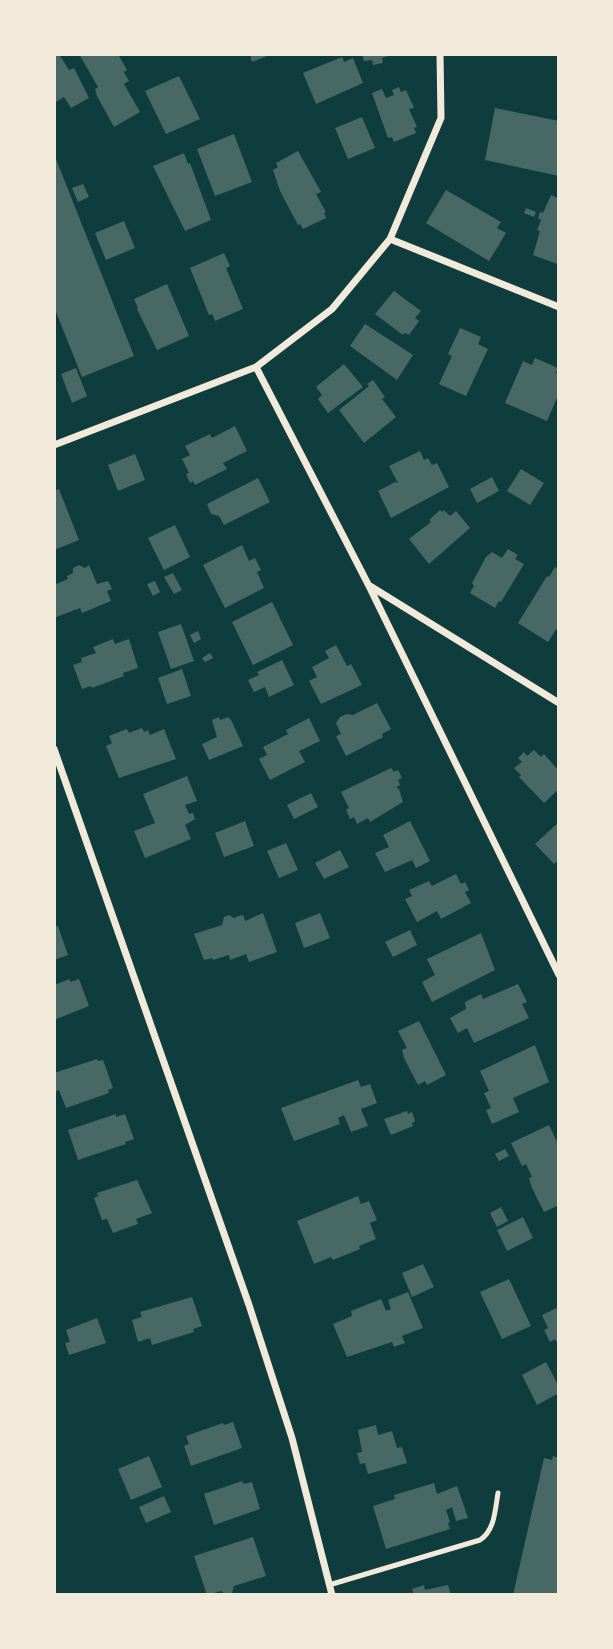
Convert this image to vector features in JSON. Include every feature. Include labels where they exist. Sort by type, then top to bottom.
[{"type":"street","points":[[54,445],[256,367],[332,309],[390,239],[440,118],[440,54]]},
{"type":"street","points":[[390,239],[559,307]]},
{"type":"street","points":[[256,367],[369,586],[559,975]]},
{"type":"street","points":[[369,586],[559,703]]},
{"type":"street","points":[[54,749],[249,1305],[292,1438],[331,1595]]},
{"type":"lane","points":[[329,1585],[480,1540],[492,1528],[498,1493]]},
{"type":"building","points":[[54,54],[60,56],[69,70],[74,68],[89,98],[71,108],[64,97],[54,103]]},
{"type":"building","points":[[79,54],[118,54],[127,70],[124,72],[129,81],[124,84],[140,112],[114,127],[97,96],[95,89],[98,87]]},
{"type":"building","points":[[250,54],[272,54],[252,62]]},
{"type":"building","points":[[362,54],[392,55],[382,58],[383,63],[373,65],[372,60],[364,61]]},
{"type":"building","points":[[342,57],[344,62],[353,58],[363,83],[316,104],[303,73]]},
{"type":"building","points":[[179,76],[200,119],[166,134],[145,91]]},
{"type":"building","points":[[399,87],[401,92],[406,90],[414,108],[409,109],[417,127],[414,128],[416,133],[394,142],[392,137],[388,138],[372,93],[382,89],[386,98],[394,95],[392,90]]},
{"type":"building","points":[[495,108],[559,121],[559,176],[485,160]]},
{"type":"building","points":[[362,117],[375,148],[348,159],[335,128]]},
{"type":"building","points":[[234,134],[252,182],[215,196],[197,149]]},
{"type":"building","points":[[298,151],[321,192],[316,194],[326,212],[326,218],[303,229],[298,225],[280,191],[273,170],[278,167],[276,163]]},
{"type":"building","points":[[184,153],[211,220],[185,231],[153,166]]},
{"type":"building","points":[[54,154],[134,356],[82,377],[54,307]]},
{"type":"building","points":[[83,184],[89,197],[78,202],[72,188]]},
{"type":"building","points":[[446,190],[501,222],[497,228],[506,233],[489,261],[426,223]]},
{"type":"building","points":[[551,195],[559,199],[557,264],[533,255],[540,231],[537,230],[541,220],[538,218]]},
{"type":"building","points":[[526,208],[536,212],[534,217],[524,213]]},
{"type":"building","points":[[124,221],[135,248],[106,260],[95,233]]},
{"type":"building","points":[[224,253],[230,266],[226,268],[243,309],[215,321],[212,314],[209,315],[190,268]]},
{"type":"building","points":[[167,284],[189,336],[157,350],[134,299]]},
{"type":"building","points":[[394,291],[421,311],[415,318],[419,321],[409,335],[403,335],[375,314]]},
{"type":"building","points":[[365,324],[413,355],[397,380],[350,346]]},
{"type":"building","points":[[460,328],[481,337],[478,344],[488,349],[466,396],[439,384],[452,356],[448,354]]},
{"type":"building","points":[[535,358],[558,368],[556,373],[559,375],[559,393],[547,421],[505,403],[523,361],[532,365]]},
{"type":"building","points":[[344,364],[363,387],[328,413],[318,399],[322,395],[316,387]]},
{"type":"building","points":[[76,368],[87,396],[72,403],[61,374]]},
{"type":"building","points":[[373,380],[385,397],[382,399],[396,417],[364,443],[339,410]]},
{"type":"building","points":[[235,426],[247,451],[223,463],[227,469],[195,485],[193,481],[190,483],[186,474],[189,473],[182,459],[190,455],[185,446],[210,434],[212,438]]},
{"type":"building","points":[[420,451],[424,460],[428,458],[432,465],[437,463],[449,487],[391,518],[378,491],[398,483],[389,466]]},
{"type":"building","points":[[135,454],[145,480],[118,491],[108,465]]},
{"type":"building","points":[[521,469],[544,483],[530,505],[507,491]]},
{"type":"building","points":[[492,477],[499,491],[477,503],[470,489]]},
{"type":"building","points":[[258,478],[270,502],[224,525],[219,516],[211,514],[207,504]]},
{"type":"building","points":[[59,489],[79,540],[54,550],[54,491]]},
{"type":"building","points":[[440,510],[450,516],[456,511],[470,528],[429,564],[409,539],[431,522],[429,520]]},
{"type":"building","points":[[175,525],[190,557],[164,570],[148,538]]},
{"type":"building","points":[[242,545],[249,561],[255,558],[261,570],[257,572],[264,588],[225,608],[203,565]]},
{"type":"building","points":[[508,549],[518,555],[515,559],[524,564],[495,608],[470,593],[474,586],[472,583],[486,557],[492,552],[502,558]]},
{"type":"building","points":[[79,565],[85,568],[89,565],[97,584],[108,581],[112,589],[107,591],[111,601],[82,613],[80,608],[54,618],[54,585],[68,579],[67,576],[73,573],[73,568]]},
{"type":"building","points":[[555,567],[559,569],[559,625],[548,642],[518,623]]},
{"type":"building","points":[[173,573],[182,590],[174,594],[164,577]]},
{"type":"building","points":[[155,581],[160,592],[153,596],[147,584]]},
{"type":"building","points":[[272,602],[293,645],[253,665],[232,622]]},
{"type":"building","points":[[181,624],[194,661],[171,669],[158,632]]},
{"type":"building","points":[[198,631],[201,639],[194,643],[190,635]]},
{"type":"building","points":[[113,639],[115,644],[129,639],[138,668],[92,688],[82,689],[73,665],[82,662],[81,658],[96,653],[93,647]]},
{"type":"building","points":[[336,645],[347,666],[351,664],[362,685],[321,704],[309,681],[317,677],[312,667],[329,658],[325,651]]},
{"type":"building","points":[[210,653],[213,658],[205,662],[202,658]]},
{"type":"building","points":[[282,660],[294,685],[269,697],[265,687],[254,692],[248,680],[259,675],[257,672]]},
{"type":"building","points":[[182,669],[191,696],[167,704],[158,678]]},
{"type":"building","points":[[377,703],[391,729],[382,734],[383,737],[346,756],[336,736],[341,734],[336,723],[340,717],[353,715]]},
{"type":"building","points":[[219,717],[220,720],[228,717],[231,720],[243,746],[209,760],[202,744],[217,737],[212,720]]},
{"type":"building","points":[[309,718],[320,741],[299,751],[305,762],[270,780],[259,759],[267,755],[263,747],[288,734],[286,730]]},
{"type":"building","points":[[142,728],[144,732],[148,730],[150,735],[164,729],[176,759],[119,778],[106,746],[112,743],[109,736],[127,729],[129,733]]},
{"type":"building","points":[[534,750],[541,757],[544,754],[559,771],[559,789],[544,803],[514,768],[522,762],[518,758],[524,752],[527,756]]},
{"type":"building","points":[[391,768],[394,772],[398,770],[402,778],[398,780],[400,785],[396,787],[403,802],[370,822],[368,818],[357,824],[354,817],[350,819],[346,810],[349,808],[341,792]]},
{"type":"building","points":[[187,776],[197,801],[185,805],[195,819],[185,825],[191,839],[145,858],[134,831],[155,823],[143,794]]},
{"type":"building","points":[[311,793],[318,807],[294,819],[287,805]]},
{"type":"building","points":[[245,821],[254,846],[224,857],[215,833]]},
{"type":"building","points":[[410,821],[430,861],[416,868],[412,860],[385,872],[375,853],[389,847],[383,835]]},
{"type":"building","points":[[559,822],[559,860],[554,864],[535,844]]},
{"type":"building","points":[[286,843],[298,870],[279,878],[267,851]]},
{"type":"building","points":[[340,850],[349,867],[324,879],[315,863]]},
{"type":"building","points":[[456,874],[461,884],[465,882],[469,890],[465,892],[471,903],[441,919],[437,911],[417,922],[405,899],[412,896],[409,890],[429,881],[432,886]]},
{"type":"building","points":[[263,913],[277,952],[249,962],[246,954],[230,960],[229,955],[204,960],[194,934],[222,925],[224,917],[229,915],[236,919],[235,917],[243,915],[245,921]]},
{"type":"building","points":[[320,913],[330,938],[304,948],[295,923]]},
{"type":"building","points":[[58,926],[68,955],[54,960],[54,927]]},
{"type":"building","points":[[410,930],[417,945],[393,957],[385,942]]},
{"type":"building","points":[[481,933],[495,970],[432,1002],[422,982],[435,975],[427,959]]},
{"type":"building","points":[[70,979],[70,982],[79,979],[89,1006],[54,1020],[54,985]]},
{"type":"building","points":[[518,984],[527,1002],[522,1004],[529,1018],[474,1043],[467,1028],[458,1033],[450,1018],[466,1009],[465,1002],[481,994],[483,999]]},
{"type":"building","points":[[419,1021],[446,1075],[427,1085],[425,1081],[418,1085],[404,1058],[402,1050],[407,1048],[398,1031]]},
{"type":"building","points":[[535,1045],[549,1082],[513,1098],[519,1112],[492,1124],[486,1110],[491,1108],[484,1093],[489,1091],[480,1071]]},
{"type":"building","points":[[97,1059],[103,1060],[113,1088],[108,1090],[109,1093],[66,1108],[59,1090],[54,1092],[54,1073]]},
{"type":"building","points":[[358,1080],[361,1087],[370,1084],[377,1103],[361,1109],[368,1126],[351,1132],[344,1115],[338,1118],[340,1124],[294,1141],[281,1108]]},
{"type":"building","points":[[407,1111],[408,1114],[412,1112],[415,1121],[413,1126],[391,1135],[384,1119]]},
{"type":"building","points":[[116,1114],[116,1117],[125,1114],[134,1139],[78,1160],[68,1130]]},
{"type":"building","points":[[549,1125],[559,1146],[559,1205],[544,1212],[532,1188],[529,1178],[532,1177],[526,1164],[522,1166],[511,1143]]},
{"type":"building","points":[[505,1149],[509,1156],[499,1161],[495,1154]]},
{"type":"building","points":[[137,1180],[152,1213],[136,1219],[138,1224],[113,1233],[107,1219],[102,1220],[94,1198],[98,1196],[97,1193]]},
{"type":"building","points":[[358,1196],[361,1204],[369,1201],[377,1220],[370,1223],[376,1239],[333,1260],[331,1257],[314,1264],[297,1221]]},
{"type":"building","points":[[501,1207],[508,1221],[497,1227],[490,1213]]},
{"type":"building","points":[[523,1217],[533,1238],[507,1251],[497,1230]]},
{"type":"building","points":[[423,1264],[434,1287],[412,1297],[402,1273]]},
{"type":"building","points":[[509,1279],[531,1326],[502,1339],[480,1292]]},
{"type":"building","points":[[408,1292],[423,1328],[402,1336],[405,1343],[394,1347],[392,1342],[347,1357],[333,1324],[352,1316],[351,1311],[381,1299],[386,1311],[391,1309],[388,1300]]},
{"type":"building","points":[[192,1297],[202,1326],[193,1329],[194,1332],[152,1345],[150,1338],[138,1342],[132,1320],[142,1317],[140,1312]]},
{"type":"building","points":[[559,1307],[559,1347],[555,1339],[550,1342],[544,1330],[548,1328],[542,1315]]},
{"type":"building","points":[[97,1318],[106,1343],[69,1355],[65,1343],[70,1342],[66,1330]]},
{"type":"building","points":[[546,1362],[559,1387],[559,1393],[537,1405],[522,1375]]},
{"type":"building","points":[[233,1422],[242,1448],[191,1466],[184,1446],[189,1444],[186,1436]]},
{"type":"building","points":[[376,1425],[378,1435],[392,1431],[397,1448],[402,1447],[407,1463],[368,1474],[365,1463],[360,1464],[357,1453],[362,1452],[358,1430]]},
{"type":"building","points":[[149,1456],[162,1487],[131,1500],[118,1469]]},
{"type":"building","points":[[553,1456],[559,1458],[559,1595],[513,1595],[544,1458],[552,1460]]},
{"type":"building","points":[[242,1481],[244,1484],[252,1482],[260,1509],[214,1525],[204,1494]]},
{"type":"building","points":[[434,1483],[437,1494],[457,1486],[468,1518],[456,1521],[452,1507],[446,1510],[450,1529],[386,1549],[373,1506],[395,1499],[394,1495]]},
{"type":"building","points":[[164,1496],[171,1512],[146,1523],[139,1507]]},
{"type":"building","points":[[253,1537],[266,1576],[234,1586],[232,1593],[226,1595],[221,1591],[207,1595],[194,1556]]},
{"type":"building","points":[[424,1585],[425,1590],[448,1585],[451,1595],[414,1595],[412,1589]]}]
